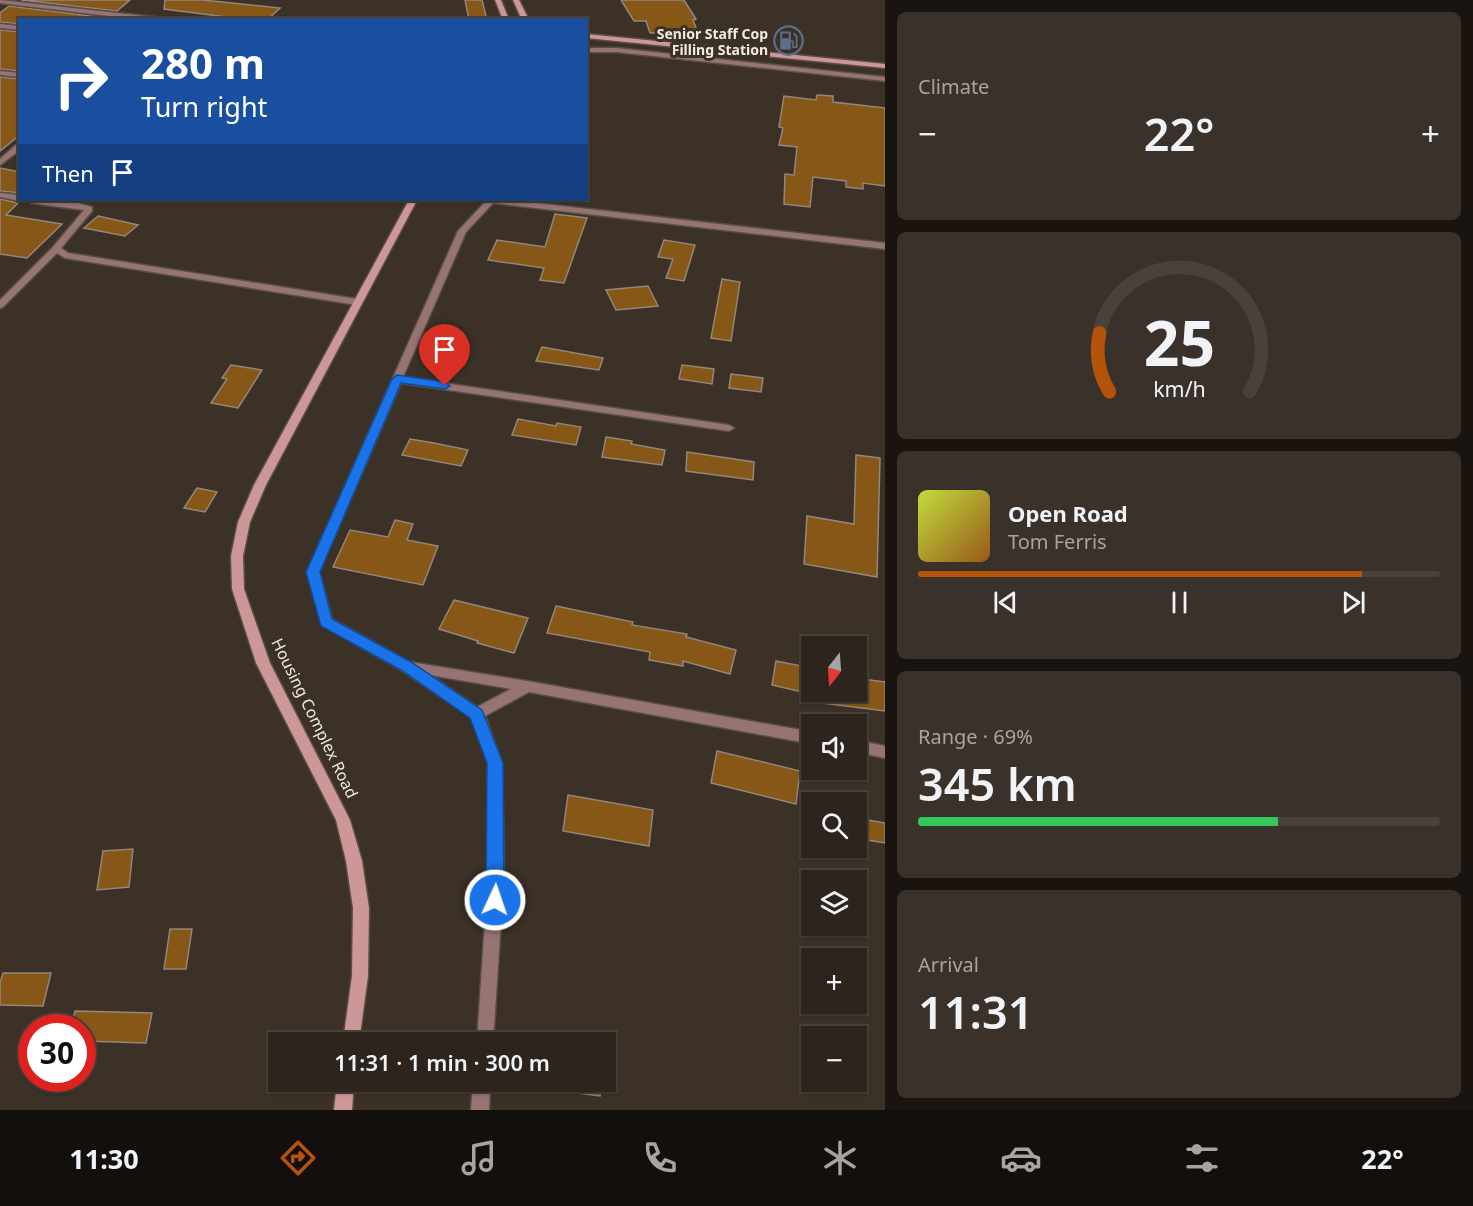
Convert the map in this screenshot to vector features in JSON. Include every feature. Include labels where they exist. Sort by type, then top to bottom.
[{"type":"street","points":[[498,0],[505,18]]},
{"type":"street","points":[[516,0],[525,18]]},
{"type":"street","points":[[0,1],[146,18]]},
{"type":"street","points":[[0,26],[18,28]]},
{"type":"street","points":[[588,36],[885,66]]},
{"type":"street","points":[[588,50],[616,50],[885,80]]},
{"type":"street","points":[[0,73],[18,75]]},
{"type":"street","points":[[2,160],[18,148]]},
{"type":"street","points":[[0,195],[18,198]]},
{"type":"street","points":[[0,305],[56,249],[92,207],[40,201]]},
{"type":"street","name":"Housing Complex Road","points":[[352,1032],[360,976],[361,908],[354,861],[343,820],[263,663],[238,589],[237,556],[244,522],[260,485],[412,201]]},
{"type":"street","points":[[486,1032],[496,876],[495,763],[477,714],[406,666],[326,622],[313,572],[462,231],[491,201]]},
{"type":"street","points":[[501,201],[885,246]]},
{"type":"street","points":[[56,249],[65,255],[357,302]]},
{"type":"street","points":[[397,379],[729,428]]},
{"type":"street","points":[[406,666],[801,736]]},
{"type":"street","points":[[477,714],[528,686]]},
{"type":"street","points":[[867,748],[885,752]]},
{"type":"street","points":[[343,1110],[345,1092]]},
{"type":"street","points":[[480,1110],[481,1092]]},
{"type":"building","points":[[21,0],[130,0],[117,11]]},
{"type":"building","points":[[165,0],[203,0],[280,8],[269,18],[234,18],[164,9]]},
{"type":"building","points":[[465,0],[482,0],[486,18],[469,18]]},
{"type":"building","points":[[621,0],[684,0],[696,19],[693,20],[698,33],[650,33],[646,21],[634,21]]},
{"type":"building","points":[[9,6],[107,18],[18,18],[18,24],[0,22],[0,13]]},
{"type":"building","points":[[0,30],[18,32],[18,71],[0,69]]},
{"type":"building","points":[[0,77],[18,79],[18,137],[0,151]]},
{"type":"building","points":[[817,95],[833,96],[833,102],[885,108],[885,186],[863,183],[863,189],[846,187],[846,181],[813,177],[810,207],[784,204],[785,174],[794,175],[797,147],[779,145],[783,128],[779,127],[784,96],[816,100]]},
{"type":"building","points":[[0,168],[18,172],[18,193],[0,191]]},
{"type":"building","points":[[0,199],[18,203],[6,215],[62,224],[27,258],[0,254]]},
{"type":"building","points":[[555,214],[587,218],[564,283],[540,280],[544,268],[488,260],[497,240],[545,247]]},
{"type":"building","points":[[98,216],[138,225],[125,236],[84,228]]},
{"type":"building","points":[[664,240],[695,245],[684,281],[666,278],[673,259],[658,257]]},
{"type":"building","points":[[722,279],[740,282],[731,341],[711,338]]},
{"type":"building","points":[[648,286],[658,306],[616,310],[606,290]]},
{"type":"building","points":[[542,347],[603,358],[599,370],[536,361]]},
{"type":"building","points":[[231,365],[262,370],[238,408],[211,403],[227,379],[222,378]]},
{"type":"building","points":[[682,365],[714,369],[712,384],[679,379]]},
{"type":"building","points":[[731,374],[763,378],[761,392],[729,388]]},
{"type":"building","points":[[518,419],[556,426],[557,423],[581,427],[576,445],[512,435]]},
{"type":"building","points":[[606,437],[665,450],[662,465],[602,457]]},
{"type":"building","points":[[410,439],[468,450],[461,466],[402,455]]},
{"type":"building","points":[[687,452],[754,462],[753,480],[686,471]]},
{"type":"building","points":[[856,455],[880,458],[877,577],[804,564],[807,516],[854,524]]},
{"type":"building","points":[[197,488],[217,492],[205,512],[184,508]]},
{"type":"building","points":[[395,520],[413,524],[407,540],[438,546],[423,585],[333,567],[350,530],[388,537]]},
{"type":"building","points":[[454,600],[528,618],[514,653],[439,629]]},
{"type":"building","points":[[556,606],[633,622],[632,625],[687,634],[686,637],[736,650],[730,674],[683,661],[683,666],[649,660],[650,652],[547,633]]},
{"type":"building","points":[[776,661],[801,666],[801,692],[772,685]]},
{"type":"building","points":[[867,680],[885,682],[885,711],[815,702],[867,702]]},
{"type":"building","points":[[717,751],[800,771],[796,804],[711,783]]},
{"type":"building","points":[[568,795],[653,810],[649,846],[563,831]]},
{"type":"building","points":[[867,820],[885,823],[885,843],[867,840]]},
{"type":"building","points":[[133,849],[129,887],[97,890],[103,851]]},
{"type":"building","points":[[170,929],[192,929],[186,969],[164,969]]},
{"type":"building","points":[[3,973],[51,973],[43,1006],[0,1005],[0,983]]},
{"type":"building","points":[[75,1011],[152,1013],[146,1043],[96,1041],[96,1014],[74,1014]]},
{"type":"building","points":[[570,1092],[600,1092],[600,1096]]},
{"type":"place","name":"Senior Staff Cop Filling Station","points":[[789,41]]},
{"type":"route","points":[[445,386],[397,379],[313,572],[326,622],[406,666],[477,714],[495,763],[495,900]]}]
